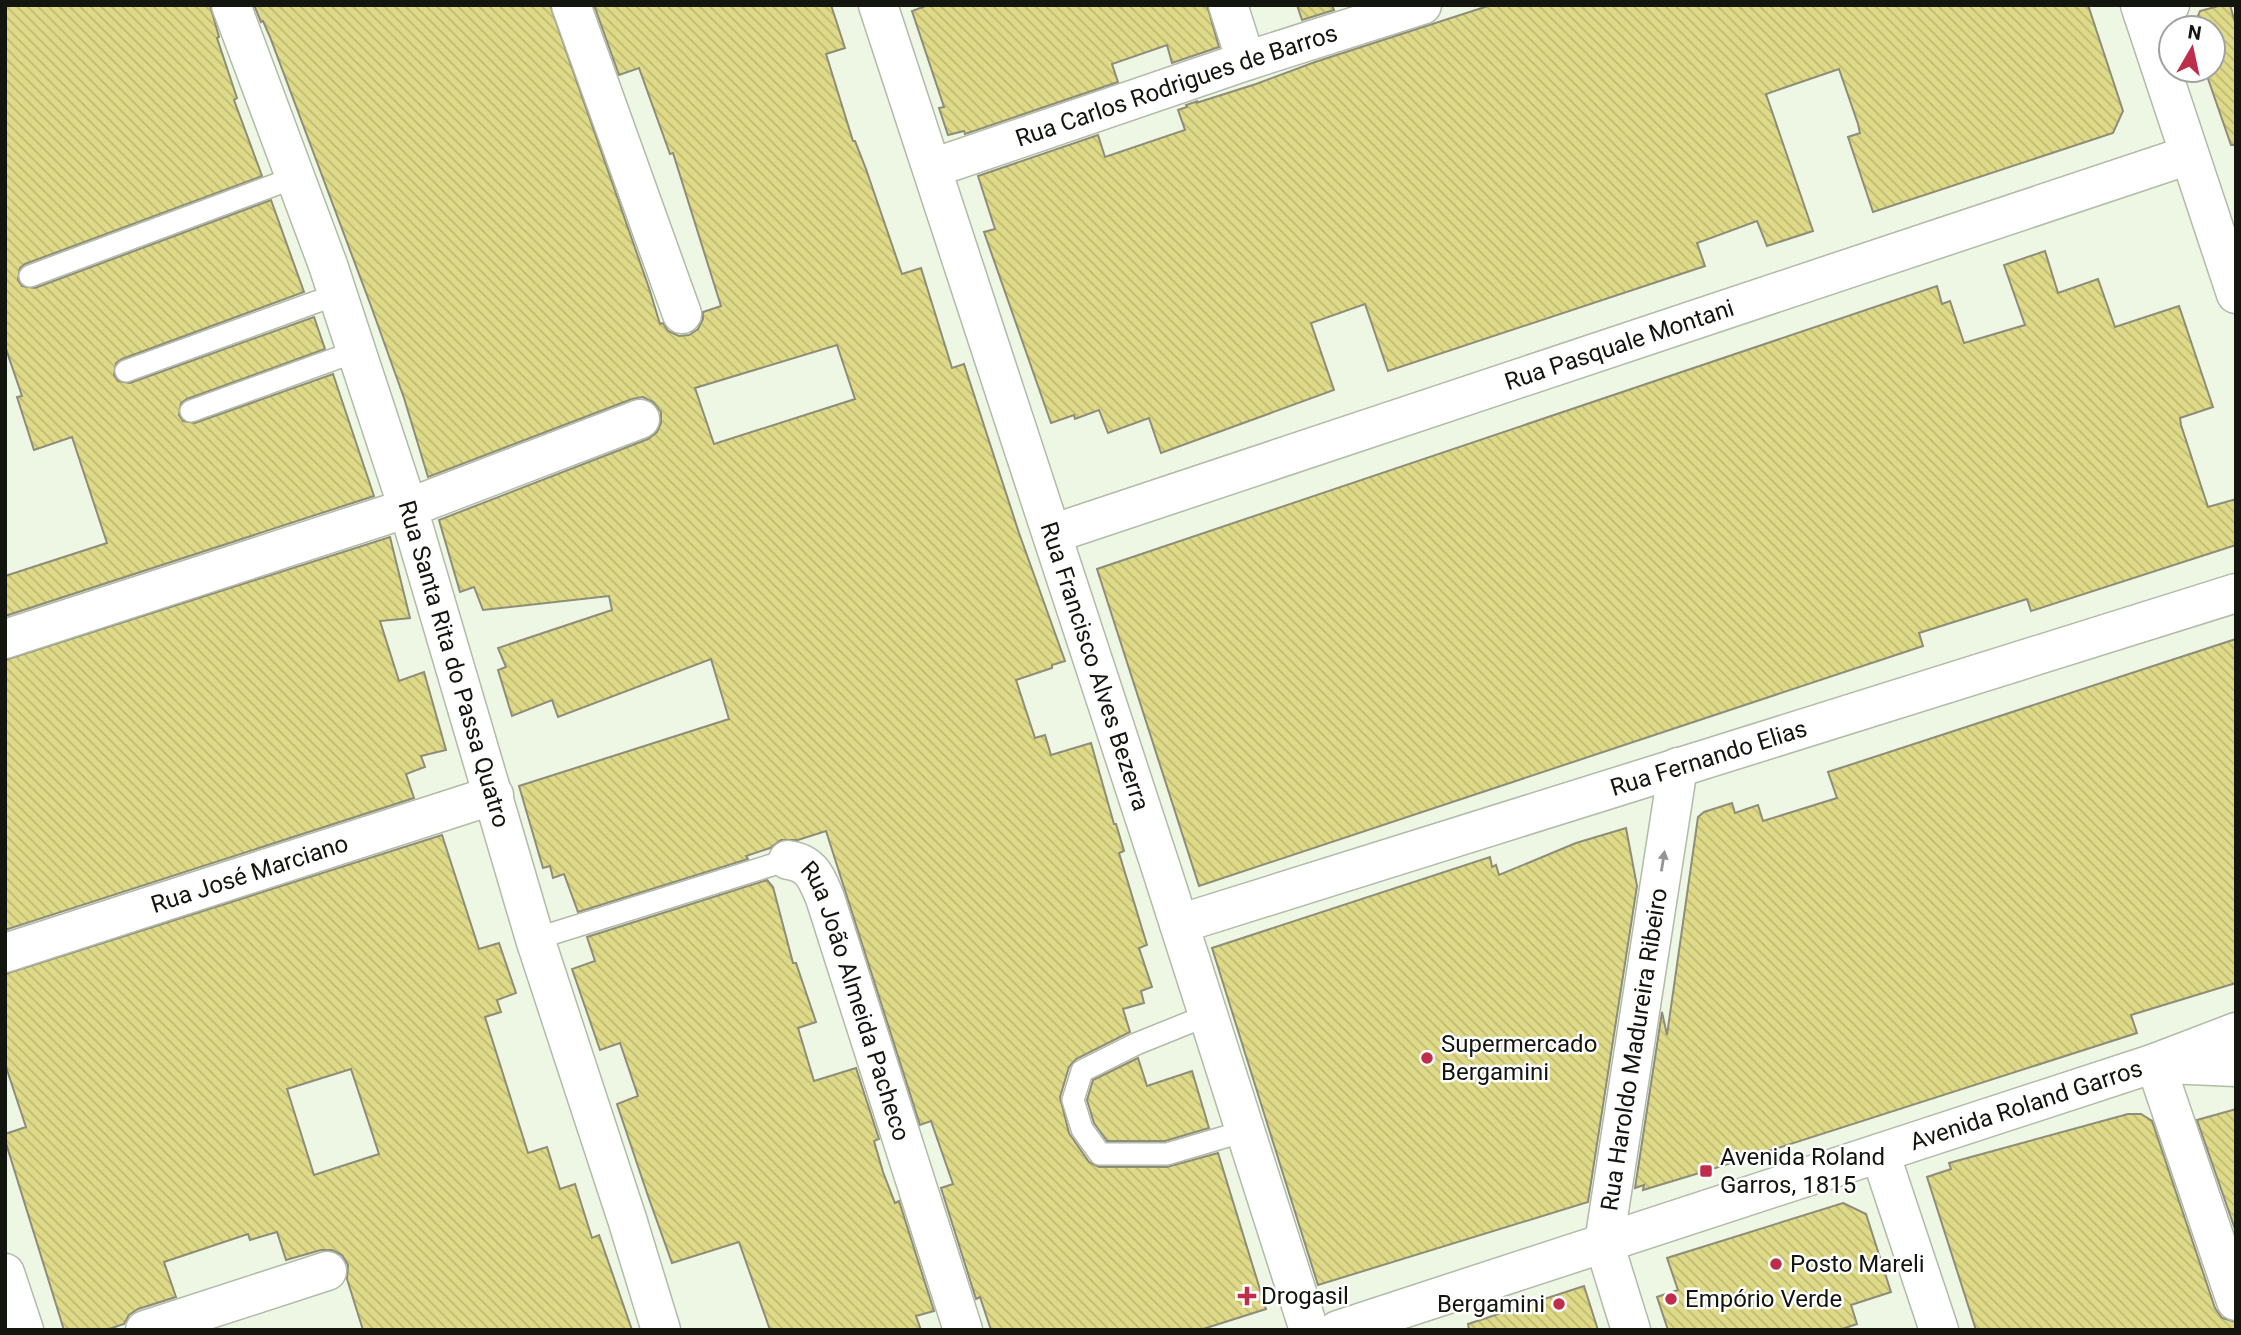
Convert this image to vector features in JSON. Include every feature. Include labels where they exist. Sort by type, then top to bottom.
[{"type":"street","name":"Rua Santa Rita do Passa Quatro","points":[[231,5],[338,294],[408,508],[535,939],[661,1330]]},
{"type":"street","points":[[571,5],[682,314]]},
{"type":"street","name":"Rua Francisco Alves Bezerra","points":[[878,5],[1309,1330]]},
{"type":"street","points":[[1228,5],[1246,61]]},
{"type":"street","name":"Rua Carlos Rodrigues de Barros","points":[[933,168],[1246,61],[1422,5]]},
{"type":"street","points":[[2151,8],[2189,155],[2236,295]]},
{"type":"street","name":"Rua Pasquale Montani","points":[[1052,534],[2189,155]]},
{"type":"street","points":[[5,639],[408,508],[640,419]]},
{"type":"street","name":"Rua Fernando Elias","points":[[1179,924],[2236,593]]},
{"type":"street","name":"Rua Haroldo Madureira Ribeiro","points":[[1631,1330],[1604,1243],[1678,767]]},
{"type":"street","name":"Rua José Marciano","points":[[5,953],[494,795]]},
{"type":"street","name":"Rua João Almeida Pacheco","points":[[788,860],[806,865],[815,874],[825,898],[963,1330]]},
{"type":"street","name":"Avenida Roland Garros","points":[[1338,1330],[2155,1063],[2236,1032]]},
{"type":"street","points":[[2155,1063],[2236,1301]]},
{"type":"street","name":"Avenida Roland Garros","points":[[2155,1063],[2236,1067]]},
{"type":"street","points":[[1880,1153],[1939,1330]]},
{"type":"street","points":[[145,1330],[327,1271]]},
{"type":"street","points":[[5,1273],[24,1330]]},
{"type":"lane","points":[[30,276],[296,177]]},
{"type":"lane","points":[[126,371],[338,294]]},
{"type":"lane","points":[[191,411],[357,351]]},
{"type":"lane","name":"Rua João Almeida Pacheco","points":[[535,939],[788,860]]},
{"type":"lane","points":[[1208,1015],[1136,1044],[1082,1071],[1073,1100],[1082,1129],[1100,1154],[1167,1154],[1245,1130]]},
{"type":"building","points":[[5,5],[210,5],[219,37],[217,38],[237,98],[234,100],[262,176],[25,264],[20,268],[18,280],[22,286],[35,288],[271,200],[304,292],[122,359],[116,363],[114,375],[118,381],[130,383],[314,317],[325,349],[187,399],[181,403],[179,415],[183,421],[195,423],[333,374],[374,496],[5,616],[5,576],[107,543],[72,437],[34,450],[17,397],[22,396],[5,346]]},
{"type":"building","points":[[254,5],[550,5],[660,324],[663,323],[668,331],[679,336],[689,335],[698,329],[703,312],[721,306],[673,153],[670,154],[639,68],[619,75],[594,5],[831,5],[845,48],[826,54],[853,141],[866,169],[902,274],[921,268],[952,368],[964,364],[1019,533],[1065,661],[1016,680],[1035,738],[1045,735],[1051,755],[1091,743],[1124,851],[1119,853],[1147,945],[1139,948],[1152,987],[1141,991],[1144,1003],[1123,1009],[1130,1032],[1076,1059],[1069,1067],[1060,1097],[1069,1133],[1089,1162],[1099,1167],[1167,1167],[1218,1153],[1266,1309],[1200,1330],[991,1330],[980,1297],[976,1299],[941,1188],[953,1184],[931,1121],[920,1125],[826,831],[798,840],[781,840],[770,848],[746,856],[748,859],[578,912],[564,874],[553,878],[550,866],[543,868],[519,786],[729,719],[711,659],[558,717],[552,700],[512,716],[498,670],[506,667],[498,648],[612,610],[609,596],[483,610],[474,587],[460,592],[439,520],[648,439],[657,432],[661,423],[661,412],[653,402],[643,397],[632,399],[428,477],[404,398],[371,306],[270,37],[263,21],[261,22]],"holes":[[[837,345],[855,399],[714,444],[695,388]]]},
{"type":"building","points":[[928,5],[1207,5],[1219,47],[1172,63],[1167,45],[1112,64],[1118,82],[965,134],[964,131],[948,135],[939,108],[944,107],[912,11]]},
{"type":"building","points":[[1297,5],[1332,5],[1334,10],[1302,20]]},
{"type":"building","points":[[1491,5],[2088,5],[2123,111],[2113,133],[1873,212],[1848,137],[1860,133],[1839,69],[1766,94],[1813,231],[1767,246],[1757,221],[1697,243],[1705,266],[1388,371],[1365,304],[1311,323],[1334,390],[1161,453],[1149,418],[1108,433],[1099,410],[1075,419],[1074,415],[1051,423],[984,232],[995,229],[978,176],[1098,135],[1105,157],[1185,130],[1178,110],[1187,107],[1186,105]]},
{"type":"building","points":[[2230,5],[2236,26],[2236,145],[2231,145],[2210,84],[2227,84],[2227,14],[2199,14],[2200,11]]},
{"type":"building","points":[[2045,251],[2058,293],[2098,279],[2115,327],[2179,306],[2213,407],[2180,418],[2181,425],[2208,507],[2236,499],[2236,545],[2031,611],[2027,599],[1919,633],[1923,646],[1199,886],[1097,569],[1937,286],[1942,304],[1950,301],[1964,343],[2025,325],[2004,265]]},
{"type":"building","points":[[390,537],[410,618],[380,621],[399,681],[424,672],[446,750],[421,756],[425,767],[406,774],[414,798],[5,930],[5,660]]},
{"type":"building","points":[[2236,639],[2236,983],[2131,1015],[2137,1033],[1706,1171],[1643,1190],[1644,1185],[1635,1188],[1662,1012],[1667,1035],[1698,817],[1704,812],[1732,803],[1735,813],[1758,805],[1763,821],[1837,798],[1828,772]]},
{"type":"building","name":"Supermercado Bergamini","points":[[1626,828],[1637,886],[1588,1202],[1318,1285],[1212,948],[1490,857],[1492,867],[1496,865],[1499,875],[1576,843]]},
{"type":"building","points":[[442,835],[479,949],[499,943],[516,993],[497,1000],[501,1012],[485,1017],[528,1153],[547,1147],[560,1189],[575,1184],[592,1238],[599,1235],[632,1330],[363,1330],[347,1279],[348,1265],[342,1255],[332,1250],[321,1250],[286,1260],[277,1232],[250,1240],[248,1234],[164,1262],[176,1297],[138,1309],[129,1315],[124,1324],[106,1330],[64,1330],[5,1140],[5,1134],[26,1127],[5,1064],[5,974]],"holes":[[[351,1069],[379,1154],[314,1175],[287,1089]]]},
{"type":"building","points":[[767,880],[773,887],[793,963],[796,963],[816,1022],[798,1028],[814,1081],[856,1068],[879,1139],[874,1141],[883,1172],[895,1203],[899,1201],[934,1311],[916,1316],[921,1330],[770,1330],[739,1242],[672,1263],[648,1196],[617,1104],[638,1096],[620,1043],[600,1050],[572,969],[595,961],[587,937]]},
{"type":"building","points":[[1138,1058],[1147,1086],[1192,1071],[1209,1128],[1165,1141],[1107,1141],[1094,1123],[1087,1100],[1093,1080]]},
{"type":"building","points":[[2236,1109],[2236,1232],[2197,1120]]},
{"type":"building","points":[[2128,1114],[2141,1114],[2152,1121],[2215,1308],[2222,1318],[2236,1322],[2236,1330],[1976,1330],[1927,1177],[1951,1169],[1949,1163]]},
{"type":"building","name":"Posto Mareli","points":[[1843,1203],[1866,1214],[1891,1292],[1851,1305],[1857,1324],[1839,1330],[1668,1330],[1657,1297],[1678,1290],[1667,1258]]},
{"type":"building","name":"Bergamini","points":[[1584,1286],[1598,1330],[1469,1330],[1468,1324]]},
{"type":"place","name":"Supermercado Bergamini","points":[[1427,1058]]},
{"type":"place","name":"Avenida Roland Garros, 1815","points":[[1706,1171]]},
{"type":"place","name":"Posto Mareli","points":[[1776,1264]]},
{"type":"place","name":"Drogasil","points":[[1247,1296]]},
{"type":"place","name":"Empório Verde","points":[[1671,1299]]},
{"type":"place","name":"Bergamini","points":[[1559,1304]]}]
